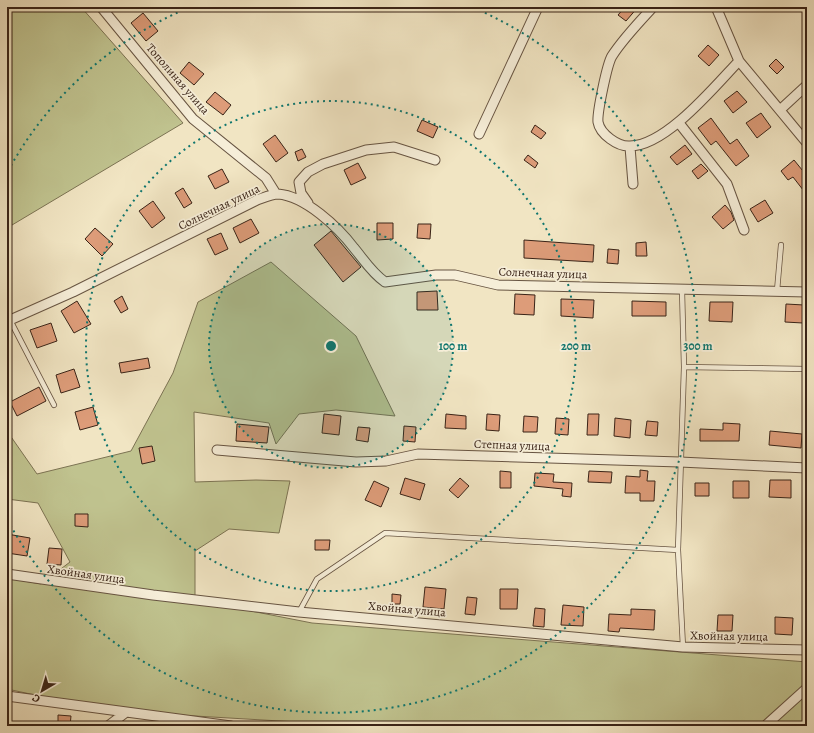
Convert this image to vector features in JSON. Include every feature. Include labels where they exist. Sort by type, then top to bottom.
[{"type":"street","name":"Тополиная улица","points":[[101,7],[193,119],[266,178],[276,194]]},
{"type":"street","points":[[479,134],[538,7]]},
{"type":"street","points":[[653,7],[611,57],[599,108],[598,122],[603,131],[613,141],[630,147],[644,142],[679,123],[739,61]]},
{"type":"street","points":[[716,7],[739,61],[807,143]]},
{"type":"street","points":[[781,110],[807,85]]},
{"type":"street","points":[[679,123],[727,184],[744,230]]},
{"type":"street","points":[[309,204],[301,192],[299,182],[308,172],[323,164],[366,150],[394,147],[435,160]]},
{"type":"street","points":[[630,147],[633,184]]},
{"type":"street","name":"Солнечная улица","points":[[9,319],[74,292],[257,200],[276,194],[290,196],[309,204],[350,243],[376,276],[385,282],[436,275],[455,275],[498,285],[807,292]]},
{"type":"street","name":"Степная улица","points":[[217,450],[356,462],[386,461],[418,454],[680,462],[807,468]]},
{"type":"street","name":"Хвойная улица","points":[[7,574],[153,595],[299,612],[683,647],[807,650]]},
{"type":"street","points":[[765,726],[807,688]]},
{"type":"street","points":[[7,696],[231,726]]},
{"type":"street","points":[[108,726],[125,713]]},
{"type":"lane","points":[[777,291],[781,245]]},
{"type":"lane","points":[[682,290],[684,367],[678,550],[683,647]]},
{"type":"lane","points":[[9,319],[54,405]]},
{"type":"lane","points":[[684,367],[807,369]]},
{"type":"lane","points":[[299,612],[317,579],[386,533],[678,550]]},
{"type":"green space","points":[[7,7],[81,7],[183,123],[7,228]]},
{"type":"green space","points":[[271,262],[356,336],[395,416],[336,410],[299,414],[276,444],[269,423],[194,412],[195,482],[256,480],[290,481],[279,533],[229,529],[195,551],[195,600],[312,623],[807,662],[807,726],[365,726],[110,711],[7,689],[7,578],[41,584],[70,562],[38,503],[7,499],[7,431],[37,474],[131,451],[173,373],[198,302]]},
{"type":"building","points":[[625,7],[638,7],[626,21],[618,15]]},
{"type":"building","points":[[143,13],[158,31],[146,41],[131,23]]},
{"type":"building","points":[[708,45],[719,55],[709,66],[698,56]]},
{"type":"building","points":[[776,59],[784,67],[777,74],[769,66]]},
{"type":"building","points":[[189,62],[204,74],[194,85],[180,73]]},
{"type":"building","points":[[737,91],[747,102],[733,113],[724,101]]},
{"type":"building","points":[[215,92],[231,105],[223,115],[206,102]]},
{"type":"building","points":[[761,113],[771,127],[757,138],[746,123]]},
{"type":"building","points":[[711,118],[730,144],[737,139],[749,156],[736,166],[716,141],[711,145],[698,128]]},
{"type":"building","points":[[422,120],[438,127],[433,138],[417,131]]},
{"type":"building","points":[[535,125],[546,133],[541,139],[531,132]]},
{"type":"building","points":[[275,135],[288,153],[276,162],[263,144]]},
{"type":"building","points":[[685,145],[692,154],[677,165],[670,157]]},
{"type":"building","points":[[302,149],[306,157],[298,161],[295,152]]},
{"type":"building","points":[[528,155],[538,163],[535,168],[524,160]]},
{"type":"building","points":[[794,160],[807,176],[807,195],[793,177],[788,180],[781,171]]},
{"type":"building","points":[[358,163],[366,178],[351,185],[344,170]]},
{"type":"building","points":[[701,164],[708,171],[698,179],[692,171]]},
{"type":"building","points":[[222,169],[229,182],[215,189],[208,176]]},
{"type":"building","points":[[183,188],[192,203],[184,208],[175,193]]},
{"type":"building","points":[[765,200],[773,213],[758,222],[750,209]]},
{"type":"building","points":[[153,201],[165,218],[152,228],[139,211]]},
{"type":"building","points":[[725,205],[731,212],[734,220],[723,229],[712,217]]},
{"type":"building","points":[[251,219],[259,233],[240,243],[233,228]]},
{"type":"building","points":[[377,223],[393,223],[393,239],[377,240]]},
{"type":"building","points":[[418,224],[431,224],[430,239],[417,238]]},
{"type":"building","points":[[95,228],[113,244],[102,256],[85,239]]},
{"type":"building","points":[[331,231],[361,267],[343,282],[314,245]]},
{"type":"building","points":[[221,233],[228,249],[215,255],[207,239]]},
{"type":"building","points":[[524,240],[594,245],[593,262],[524,258]]},
{"type":"building","points":[[646,242],[647,256],[636,256],[636,243]]},
{"type":"building","points":[[608,249],[619,250],[618,264],[607,263]]},
{"type":"building","points":[[437,291],[438,310],[417,310],[417,292]]},
{"type":"building","points":[[515,294],[535,295],[534,315],[514,314]]},
{"type":"building","points":[[122,296],[128,309],[121,313],[114,301]]},
{"type":"building","points":[[561,299],[594,300],[593,318],[561,316]]},
{"type":"building","points":[[77,301],[91,324],[74,333],[61,311]]},
{"type":"building","points":[[632,301],[666,302],[666,316],[632,316]]},
{"type":"building","points":[[710,302],[733,302],[732,322],[709,321]]},
{"type":"building","points":[[786,304],[804,305],[803,323],[785,322]]},
{"type":"building","points":[[51,323],[57,341],[37,348],[30,330]]},
{"type":"building","points":[[148,358],[150,368],[121,373],[119,363]]},
{"type":"building","points":[[74,369],[80,387],[61,393],[56,375]]},
{"type":"building","points":[[39,387],[46,401],[17,416],[10,402]]},
{"type":"building","points":[[93,407],[98,425],[80,430],[75,412]]},
{"type":"building","points":[[324,414],[341,416],[339,435],[322,433]]},
{"type":"building","points":[[446,414],[466,416],[466,429],[445,428]]},
{"type":"building","points":[[487,414],[500,415],[499,431],[486,430]]},
{"type":"building","points":[[588,414],[599,414],[598,435],[587,435]]},
{"type":"building","points":[[524,416],[538,417],[537,432],[523,432]]},
{"type":"building","points":[[556,418],[569,419],[568,435],[555,434]]},
{"type":"building","points":[[615,418],[631,420],[630,438],[614,436]]},
{"type":"building","points":[[647,421],[658,422],[657,436],[645,435]]},
{"type":"building","points":[[723,423],[740,424],[739,441],[700,441],[700,429],[723,430]]},
{"type":"building","points":[[237,424],[269,427],[267,443],[236,441]]},
{"type":"building","points":[[404,426],[416,427],[415,442],[403,441]]},
{"type":"building","points":[[358,427],[370,428],[368,442],[356,440]]},
{"type":"building","points":[[770,431],[802,434],[801,448],[769,445]]},
{"type":"building","points":[[152,446],[155,461],[142,464],[139,448]]},
{"type":"building","points":[[640,470],[648,471],[647,481],[655,481],[654,501],[640,501],[640,493],[625,493],[626,476],[640,477]]},
{"type":"building","points":[[500,471],[511,472],[511,488],[500,488]]},
{"type":"building","points":[[589,471],[612,472],[611,483],[588,482]]},
{"type":"building","points":[[535,473],[554,474],[553,482],[572,483],[571,497],[562,496],[563,489],[534,486]]},
{"type":"building","points":[[405,478],[425,484],[420,500],[400,494]]},
{"type":"building","points":[[460,478],[469,486],[458,498],[449,490]]},
{"type":"building","points":[[770,480],[791,480],[791,498],[769,497]]},
{"type":"building","points":[[374,481],[389,488],[381,507],[365,500]]},
{"type":"building","points":[[733,481],[749,481],[749,498],[733,498]]},
{"type":"building","points":[[695,483],[709,483],[709,496],[695,496]]},
{"type":"building","points":[[75,514],[88,514],[88,527],[75,526]]},
{"type":"building","points":[[7,534],[30,538],[27,556],[7,553]]},
{"type":"building","points":[[315,540],[330,540],[329,550],[315,550]]},
{"type":"building","points":[[49,548],[62,549],[61,565],[47,564]]},
{"type":"building","points":[[425,587],[446,589],[444,609],[423,607]]},
{"type":"building","points":[[500,589],[518,589],[517,609],[500,609]]},
{"type":"building","points":[[392,594],[401,595],[400,604],[392,604]]},
{"type":"building","points":[[467,597],[477,598],[475,615],[465,614]]},
{"type":"building","points":[[563,605],[584,607],[583,626],[561,625]]},
{"type":"building","points":[[535,608],[545,609],[544,627],[533,626]]},
{"type":"building","points":[[631,609],[655,610],[654,630],[620,628],[619,632],[608,631],[609,614],[631,615]]},
{"type":"building","points":[[718,615],[733,615],[732,631],[717,631]]},
{"type":"building","points":[[775,617],[793,618],[792,635],[775,634]]},
{"type":"building","points":[[58,715],[71,716],[70,726],[58,726]]}]
